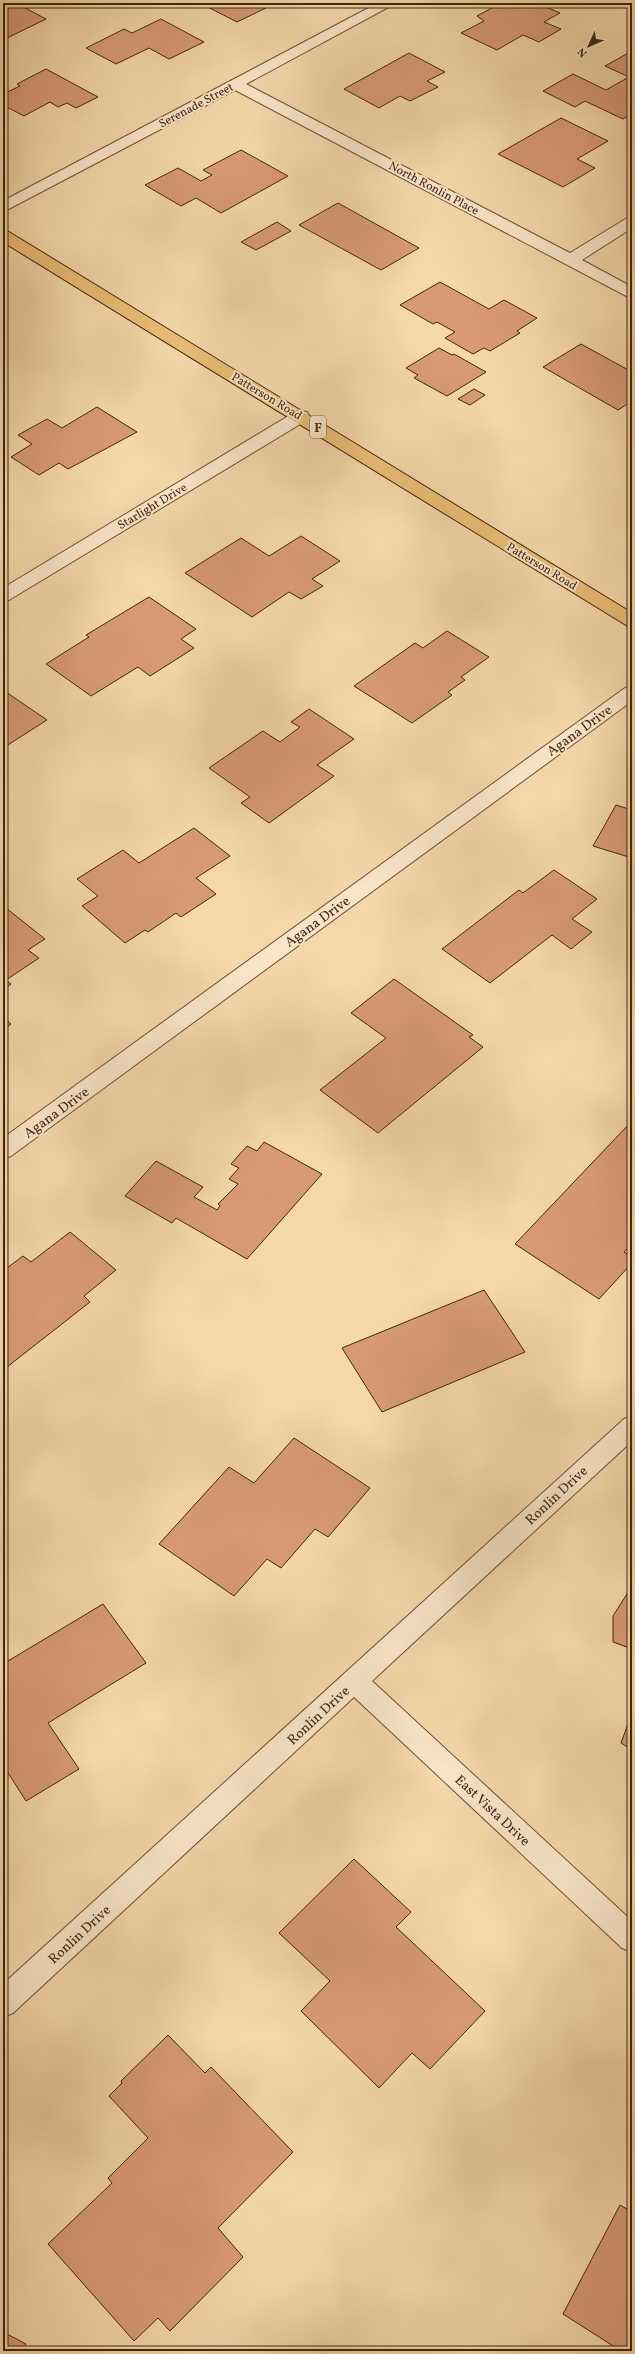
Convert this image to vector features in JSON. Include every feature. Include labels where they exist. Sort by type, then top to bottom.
[{"type":"main road","name":"Patterson Road","points":[[3,235],[632,621]]},
{"type":"street","name":"Serenade Street","points":[[3,207],[389,3]]},
{"type":"street","name":"North Ronlin Place","points":[[235,84],[572,260],[632,294]]},
{"type":"street","points":[[572,260],[632,221]]},
{"type":"street","name":"Starlight Drive","points":[[3,596],[300,416]]},
{"type":"street","name":"Agana Drive","points":[[3,1150],[632,692]]},
{"type":"street","name":"Ronlin Drive","points":[[3,2004],[632,1426]]},
{"type":"street","name":"East Vista Drive","points":[[355,1680],[632,1939]]},
{"type":"building","points":[[3,3],[16,3],[46,19],[7,38],[3,35]]},
{"type":"building","points":[[200,3],[259,3],[266,8],[237,22]]},
{"type":"building","points":[[501,3],[537,3],[560,13],[544,22],[561,29],[539,42],[523,35],[497,50],[461,33],[484,21],[477,16]]},
{"type":"building","points":[[605,3],[622,3],[614,7]]},
{"type":"building","points":[[161,19],[204,42],[169,59],[149,48],[116,64],[86,48],[124,29],[132,33]]},
{"type":"building","points":[[632,51],[632,114],[623,119],[585,101],[575,107],[543,91],[573,74],[606,90],[629,77],[605,66]]},
{"type":"building","points":[[409,53],[445,72],[427,81],[438,87],[410,101],[400,96],[379,108],[344,89]]},
{"type":"building","points":[[46,69],[98,97],[76,108],[67,103],[58,107],[50,102],[24,116],[3,105],[3,94],[20,86],[17,84]]},
{"type":"building","points":[[561,118],[608,141],[577,159],[595,168],[563,187],[498,154]]},
{"type":"building","points":[[241,150],[288,176],[221,213],[196,198],[181,206],[145,185],[178,168],[201,181],[212,175],[203,170]]},
{"type":"building","points":[[338,203],[419,248],[381,270],[299,225]]},
{"type":"building","points":[[277,222],[291,231],[256,250],[241,242]]},
{"type":"building","points":[[440,282],[489,309],[504,300],[537,318],[517,331],[520,333],[490,351],[484,348],[473,354],[445,338],[455,332],[437,322],[433,324],[400,305]]},
{"type":"building","points":[[581,344],[632,372],[632,401],[618,410],[543,367]]},
{"type":"building","points":[[439,348],[452,355],[454,354],[486,372],[447,396],[414,378],[418,375],[406,368]]},
{"type":"building","points":[[474,389],[485,395],[470,405],[458,399]]},
{"type":"building","points":[[97,407],[137,432],[68,469],[59,463],[39,475],[11,457],[32,444],[18,435],[47,419],[62,428]]},
{"type":"building","points":[[301,536],[340,561],[312,579],[323,586],[301,599],[289,592],[252,617],[185,573],[241,538],[269,556]]},
{"type":"building","points":[[149,597],[196,629],[181,639],[194,648],[150,676],[138,667],[91,696],[46,664],[89,637],[86,635]]},
{"type":"building","points":[[447,631],[489,657],[461,677],[465,680],[448,692],[452,695],[412,723],[354,686],[415,643],[423,648]]},
{"type":"building","points":[[3,690],[47,720],[3,748]]},
{"type":"building","points":[[309,709],[354,739],[317,765],[334,776],[269,823],[241,803],[250,797],[209,768],[263,731],[280,742],[300,727],[291,722]]},
{"type":"building","points":[[616,805],[632,810],[632,858],[593,846]]},
{"type":"building","points":[[194,828],[230,856],[196,878],[216,894],[181,917],[176,913],[148,932],[145,930],[125,943],[82,906],[98,896],[77,879],[123,850],[139,863]]},
{"type":"building","points":[[554,870],[597,899],[572,919],[592,932],[571,949],[552,935],[490,983],[442,949],[519,890],[523,893]]},
{"type":"building","points":[[6,908],[45,939],[28,950],[39,958],[6,980],[11,984],[3,990],[3,910]]},
{"type":"building","points":[[394,979],[473,1035],[469,1037],[483,1047],[378,1133],[320,1090],[386,1038],[351,1013]]},
{"type":"building","points":[[3,1017],[11,1024],[3,1030]]},
{"type":"building","points":[[631,1122],[632,1244],[624,1252],[632,1257],[632,1263],[599,1299],[515,1244]]},
{"type":"building","points":[[264,1142],[322,1174],[247,1259],[176,1218],[172,1223],[125,1196],[156,1161],[203,1187],[194,1197],[217,1210],[220,1206],[218,1204],[238,1184],[229,1179],[239,1168],[231,1164],[247,1146],[257,1151]]},
{"type":"building","points":[[70,1232],[116,1270],[84,1296],[90,1302],[7,1367],[3,1363],[3,1271],[23,1256],[31,1262]]},
{"type":"building","points":[[484,1290],[525,1352],[382,1412],[342,1348]]},
{"type":"building","points":[[294,1438],[370,1488],[328,1537],[315,1529],[281,1568],[267,1559],[234,1596],[159,1544],[229,1467],[254,1483]]},
{"type":"building","points":[[632,1586],[632,1649],[613,1642],[613,1616]]},
{"type":"building","points":[[103,1604],[146,1663],[48,1723],[79,1769],[26,1801],[3,1765],[3,1664]]},
{"type":"building","points":[[632,1713],[632,1750],[621,1743]]},
{"type":"building","points":[[354,1859],[411,1912],[396,1927],[485,2011],[430,2069],[412,2053],[379,2088],[301,2011],[330,1981],[279,1933]]},
{"type":"building","points":[[168,2035],[205,2073],[211,2067],[293,2152],[218,2228],[243,2257],[170,2331],[158,2318],[134,2341],[48,2244],[112,2183],[108,2178],[148,2138],[109,2096],[122,2083],[121,2081]]},
{"type":"building","points":[[620,2205],[632,2212],[632,2351],[621,2351],[563,2314]]},
{"type":"building","points":[[3,2332],[26,2344],[22,2351],[3,2351]]}]
